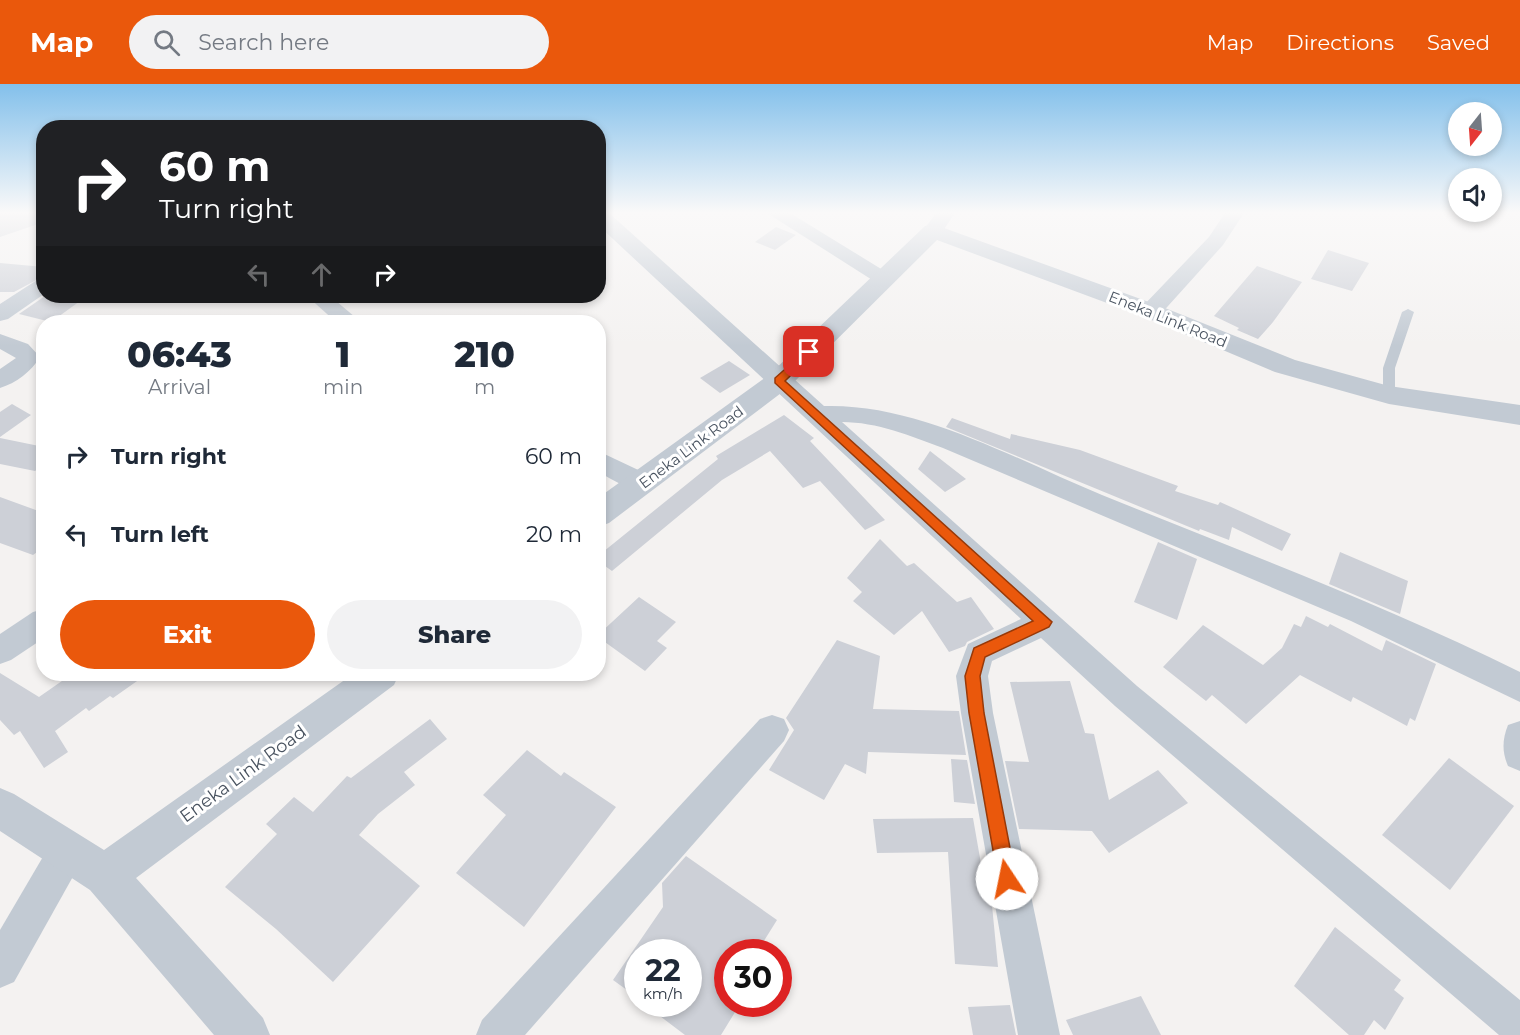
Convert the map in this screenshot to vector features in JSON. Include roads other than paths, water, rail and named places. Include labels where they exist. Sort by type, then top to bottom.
[{"type":"street","points":[[645,257],[1126,696],[1520,1026]]},
{"type":"street","points":[[849,257],[884,279]]},
{"type":"street","name":"Eneka Link Road","points":[[606,509],[779,381],[905,257]]},
{"type":"street","name":"Eneka Link Road","points":[[1024,257],[1285,366],[1389,395],[1520,415]]},
{"type":"street","points":[[1151,311],[1201,257]]},
{"type":"street","points":[[0,314],[36,289]]},
{"type":"street","points":[[325,303],[339,315]]},
{"type":"street","points":[[0,341],[20,349],[28,357],[24,364],[0,380]]},
{"type":"street","points":[[815,414],[862,415],[923,430],[1013,466],[1090,502],[1252,565],[1446,649],[1520,688]]},
{"type":"street","points":[[606,463],[642,483]]},
{"type":"street","points":[[1039,1035],[976,713],[972,676],[979,653],[1044,622]]},
{"type":"street","points":[[0,651],[36,626]]},
{"type":"street","name":"Eneka Link Road","points":[[105,875],[371,681]]},
{"type":"street","points":[[497,1035],[772,730]]},
{"type":"street","points":[[1520,736],[1520,755]]},
{"type":"street","points":[[0,808],[105,875],[246,1035]]},
{"type":"street","points":[[0,968],[67,851]]},
{"type":"lane","points":[[1389,395],[1389,368],[1408,312]]}]
